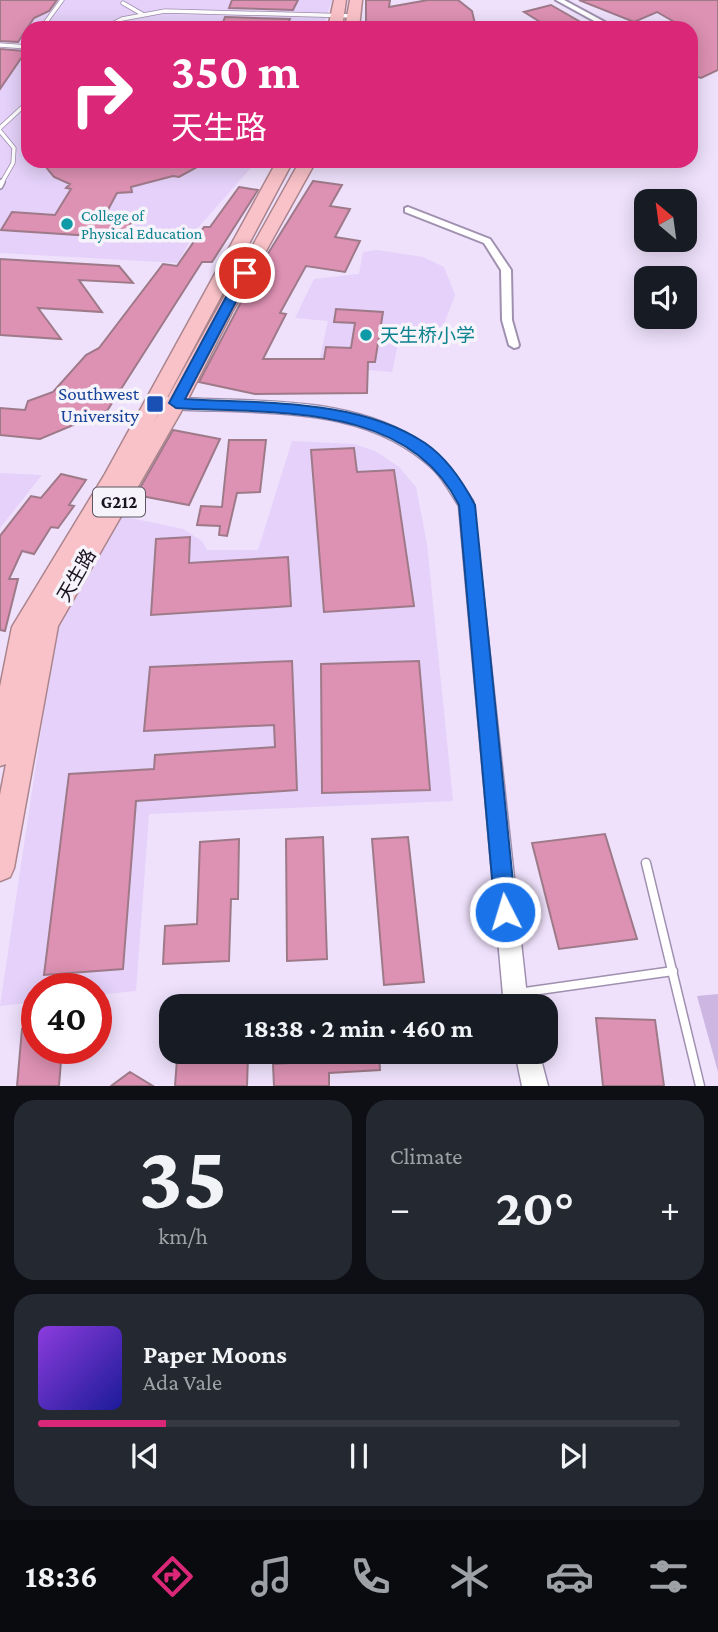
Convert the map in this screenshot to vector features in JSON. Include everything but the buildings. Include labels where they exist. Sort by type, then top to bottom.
[{"type":"highway","points":[[336,21],[340,0]]},
{"type":"highway","points":[[353,21],[356,0]]},
{"type":"highway","name":"天生路","points":[[0,868],[46,625],[166,402],[282,168]]},
{"type":"highway","name":"天生路","points":[[0,755],[24,627],[116,474],[223,312],[304,168]]},
{"type":"street","points":[[559,0],[599,21]]},
{"type":"street","points":[[408,210],[487,241],[506,270],[507,320],[513,345]]},
{"type":"street","points":[[166,402],[320,412],[374,424],[420,447],[455,482],[467,505],[513,994]]},
{"type":"street","points":[[530,1064],[535,1086]]},
{"type":"lane","points":[[47,21],[62,0]]},
{"type":"lane","points":[[123,2],[142,14]]},
{"type":"lane","points":[[116,21],[142,14],[312,21]]},
{"type":"lane","points":[[0,45],[21,46]]},
{"type":"lane","points":[[0,186],[13,163],[14,148],[0,130],[21,109]]},
{"type":"lane","points":[[646,863],[700,1086]]},
{"type":"lane","points":[[547,994],[673,971]]},
{"type":"shaded area","points":[[0,0],[332,0],[325,21],[21,21],[21,168],[251,168],[196,230],[178,263],[0,253]]},
{"type":"shaded area","points":[[377,250],[423,257],[444,267],[455,295],[444,324],[434,333],[401,330],[392,372],[318,366],[328,321],[295,318],[314,279],[359,274],[363,252]]},
{"type":"shaded area","points":[[292,441],[354,444],[375,451],[399,467],[416,487],[427,544],[453,801],[149,814],[136,991],[112,993],[112,973],[21,973],[21,1004],[0,1006],[57,623],[116,515],[183,529],[202,541],[207,550],[258,550]]},
{"type":"shaded area","name":"Southwest University","points":[[0,473],[42,475],[0,528]]},
{"type":"shaded area","points":[[718,994],[718,1072],[697,996]]},
{"type":"place","name":"College of Physical Education","points":[[67,224]]},
{"type":"place","name":"天生桥小学","points":[[366,335]]},
{"type":"place","name":"Southwest University","points":[[155,404]]},
{"type":"route","points":[[245,273],[176,403],[320,412],[348,416],[374,424],[398,433],[438,462],[455,482],[467,505],[505,912]]}]
